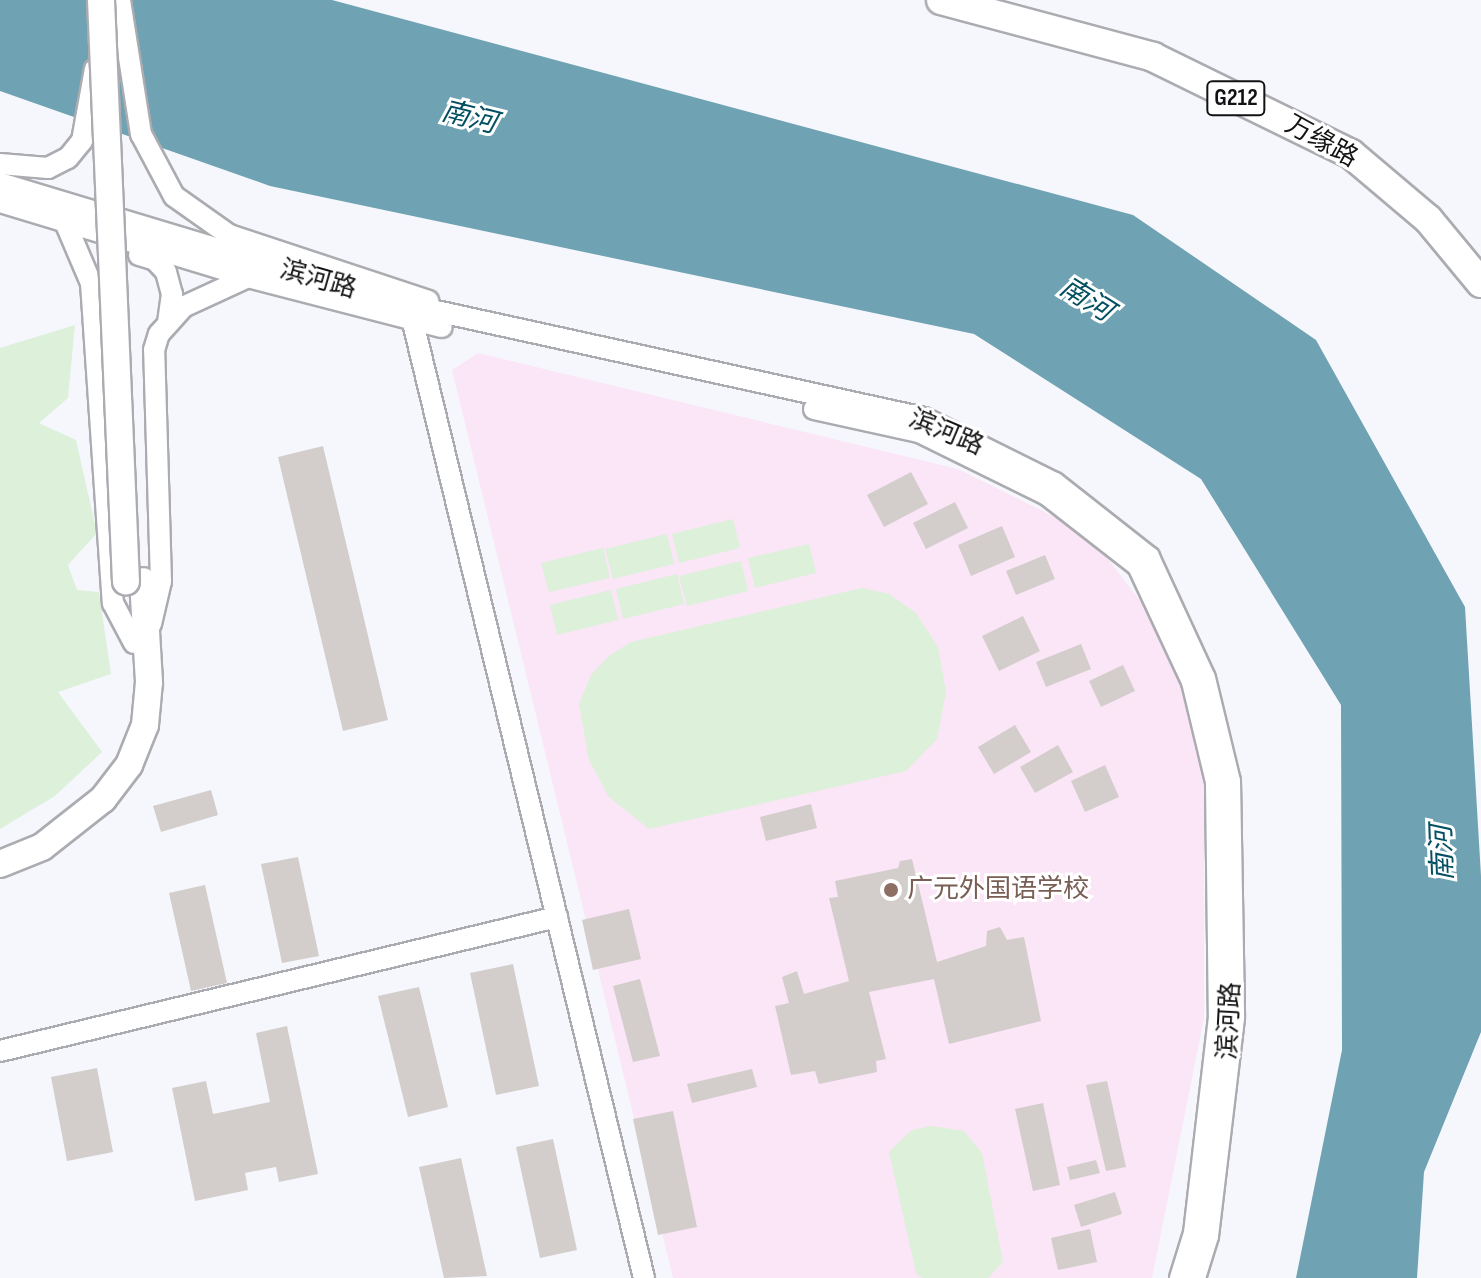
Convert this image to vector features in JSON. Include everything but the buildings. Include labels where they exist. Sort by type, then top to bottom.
[{"type":"highway","name":"万缘路","points":[[941,0],[1153,57],[1351,154],[1428,219],[1481,283]]},
{"type":"highway","name":"万缘路","points":[[987,0],[1159,47],[1358,144],[1432,206],[1481,262]]},
{"type":"main road","points":[[0,864],[42,847],[103,799],[129,765],[145,725],[135,581],[110,0]]},
{"type":"main road","points":[[0,851],[35,836],[94,790],[118,759],[133,722],[140,643]]},
{"type":"street","points":[[0,164],[48,168],[68,158],[82,141],[110,0]]},
{"type":"street","points":[[110,0],[141,134],[174,196],[229,235],[356,273],[404,307],[552,919],[644,1278]]},
{"type":"street","name":"滨河路","points":[[0,183],[404,307],[919,432],[1047,495],[1138,566],[1192,682],[1216,782],[1219,1017],[1194,1233],[1180,1278]]},
{"type":"street","name":"滨河路","points":[[0,202],[248,277],[468,320],[924,418],[1055,483],[1149,557],[1205,678],[1230,781],[1234,1018],[1208,1236],[1195,1278]]},
{"type":"street","points":[[65,222],[91,283],[113,603],[140,643]]},
{"type":"street","points":[[91,283],[106,259],[126,253],[155,260],[172,294],[168,321],[154,350],[161,581],[140,643]]},
{"type":"street","points":[[168,321],[206,294],[248,277]]},
{"type":"street","points":[[0,1051],[552,919]]},
{"type":"street","points":[[552,919],[631,1278]]},
{"type":"shaded area","name":"广元外国语学校","points":[[478,353],[958,469],[1089,534],[1166,635],[1204,762],[1204,1018],[1152,1278],[673,1278],[452,370]]},
{"type":"green space","points":[[75,325],[68,398],[39,423],[76,440],[97,533],[68,565],[77,590],[99,592],[111,674],[58,692],[102,752],[55,796],[0,829],[0,348]]},
{"type":"green space","points":[[733,519],[740,548],[679,563],[672,534]]},
{"type":"green space","points":[[667,534],[674,564],[613,579],[605,549]]},
{"type":"green space","points":[[809,544],[816,573],[755,588],[748,558]]},
{"type":"green space","points":[[603,548],[610,578],[549,592],[541,563]]},
{"type":"green space","points":[[741,561],[748,591],[687,606],[679,576]]},
{"type":"green space","points":[[677,574],[684,604],[623,619],[616,589]]},
{"type":"green space","points":[[862,588],[889,594],[916,613],[938,647],[946,692],[937,739],[906,771],[649,829],[609,797],[589,760],[579,704],[591,675],[610,655],[631,642]]},
{"type":"green space","points":[[611,590],[618,620],[557,635],[550,605]]},
{"type":"green space","points":[[932,1126],[964,1131],[982,1153],[1003,1262],[988,1278],[922,1278],[916,1273],[889,1152],[912,1130]]},
{"type":"water","name":"南河","points":[[0,0],[332,0],[1133,215],[1316,340],[1465,607],[1481,876],[1481,1032],[1424,1172],[1417,1278],[1296,1278],[1342,1050],[1341,705],[1201,479],[974,334],[270,186],[0,91]]},
{"type":"place","name":"广元外国语学校","points":[[891,890]]}]
